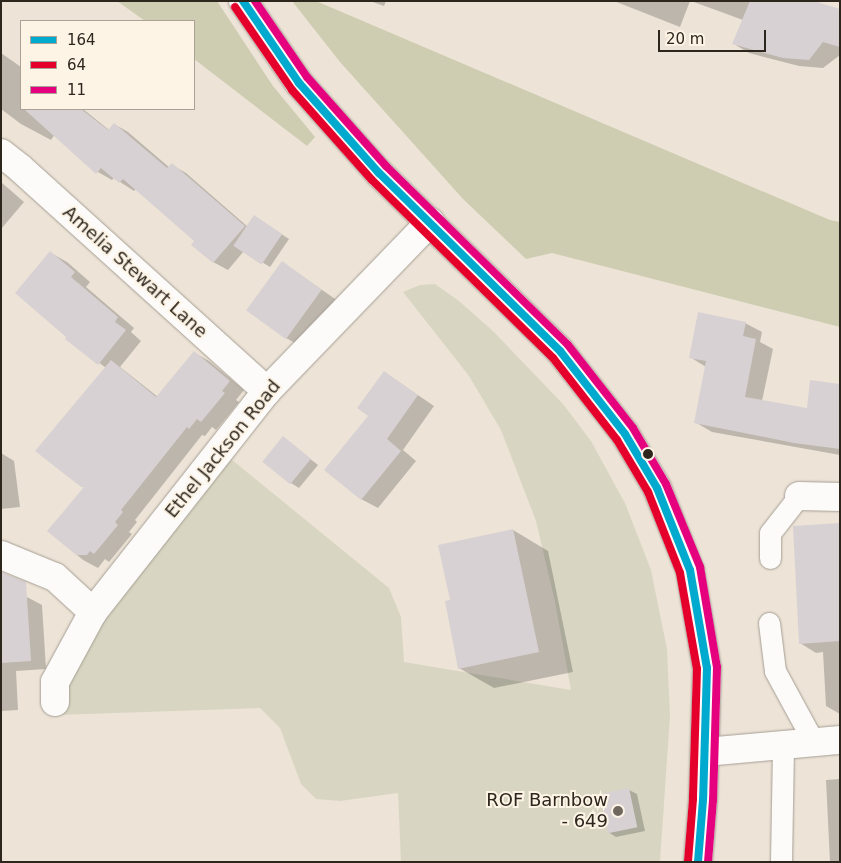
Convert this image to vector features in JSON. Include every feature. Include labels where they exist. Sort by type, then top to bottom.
[{"type":"street","points":[[243,1],[299,83],[379,173],[560,351],[625,434],[657,488],[690,570],[707,668],[705,752],[698,862]]},
{"type":"street","name":"Amelia Stewart Lane","points":[[1,154],[20,168],[267,391]]},
{"type":"street","name":"Ethel Jackson Road","points":[[56,702],[55,682],[93,612],[267,391],[430,222]]},
{"type":"street","points":[[799,496],[840,497]]},
{"type":"street","points":[[1,555],[55,577],[93,612]]},
{"type":"street","points":[[705,752],[826,740]]},
{"type":"lane","points":[[770,558],[770,533],[799,496]]},
{"type":"lane","points":[[769,623],[775,671],[826,740]]},
{"type":"lane","points":[[781,862],[783,744]]},
{"type":"shaded area","points":[[435,284],[459,301],[493,331],[563,404],[591,441],[625,503],[651,570],[667,649],[670,716],[660,862],[401,862],[398,793],[340,801],[316,799],[301,784],[280,728],[260,708],[57,715],[93,612],[220,450],[389,588],[401,617],[404,662],[571,690],[555,602],[536,521],[501,430],[469,376],[403,292],[420,285]]},
{"type":"green space","points":[[117,1],[217,1],[273,86],[315,137],[307,146],[195,60],[195,20],[144,20]]},
{"type":"green space","points":[[292,1],[316,1],[830,220],[840,222],[840,327],[552,253],[526,259],[463,199],[340,62]]},
{"type":"building","points":[[750,1],[814,1],[840,9],[840,47],[823,42],[809,60],[783,58],[732,44]]},
{"type":"building","points":[[25,110],[82,110],[108,130],[114,123],[167,168],[172,163],[245,226],[213,263],[191,245],[194,241],[123,179],[119,183],[101,168],[96,174]]},
{"type":"building","points":[[254,215],[282,234],[261,265],[233,246]]},
{"type":"building","points":[[50,251],[75,272],[71,277],[118,317],[115,322],[126,330],[98,365],[65,339],[66,337],[15,293]]},
{"type":"building","points":[[282,261],[322,290],[286,339],[246,310]]},
{"type":"building","points":[[698,312],[746,322],[743,336],[756,339],[745,397],[807,408],[810,380],[840,384],[840,449],[794,443],[694,423],[706,361],[689,358]]},
{"type":"building","points":[[194,351],[230,381],[222,391],[225,393],[201,422],[197,419],[189,429],[187,427],[121,510],[123,512],[115,522],[118,525],[94,554],[90,551],[87,555],[76,555],[47,531],[84,487],[81,487],[35,451],[111,360],[156,397]]},
{"type":"building","points":[[384,371],[418,395],[387,439],[401,451],[361,500],[324,470],[368,416],[357,408]]},
{"type":"building","points":[[283,436],[311,459],[290,484],[262,462]]},
{"type":"building","points":[[840,523],[840,641],[799,644],[793,526]]},
{"type":"building","points":[[513,529],[539,652],[458,669],[445,601],[450,600],[438,545]]},
{"type":"building","points":[[1,572],[26,582],[31,661],[1,663]]},
{"type":"building","name":"ROF Barnbow - 649","points":[[629,788],[637,827],[608,833],[600,794]]},
{"type":"transit line","name":"164","points":[[243,1],[299,83],[379,173],[560,351],[625,434],[657,488],[690,570],[707,668],[703,800],[698,862]]},
{"type":"transit line","name":"11","points":[[255,1],[307,77],[386,166],[568,345],[633,428],[666,484],[700,567],[717,667],[713,800],[708,862]]},
{"type":"transit line","name":"64","points":[[235,7],[292,90],[372,180],[553,358],[617,440],[648,492],[680,573],[697,669],[693,799],[688,861]]},
{"type":"place","name":"ROF Barnbow - 649","points":[[618,811]]}]
